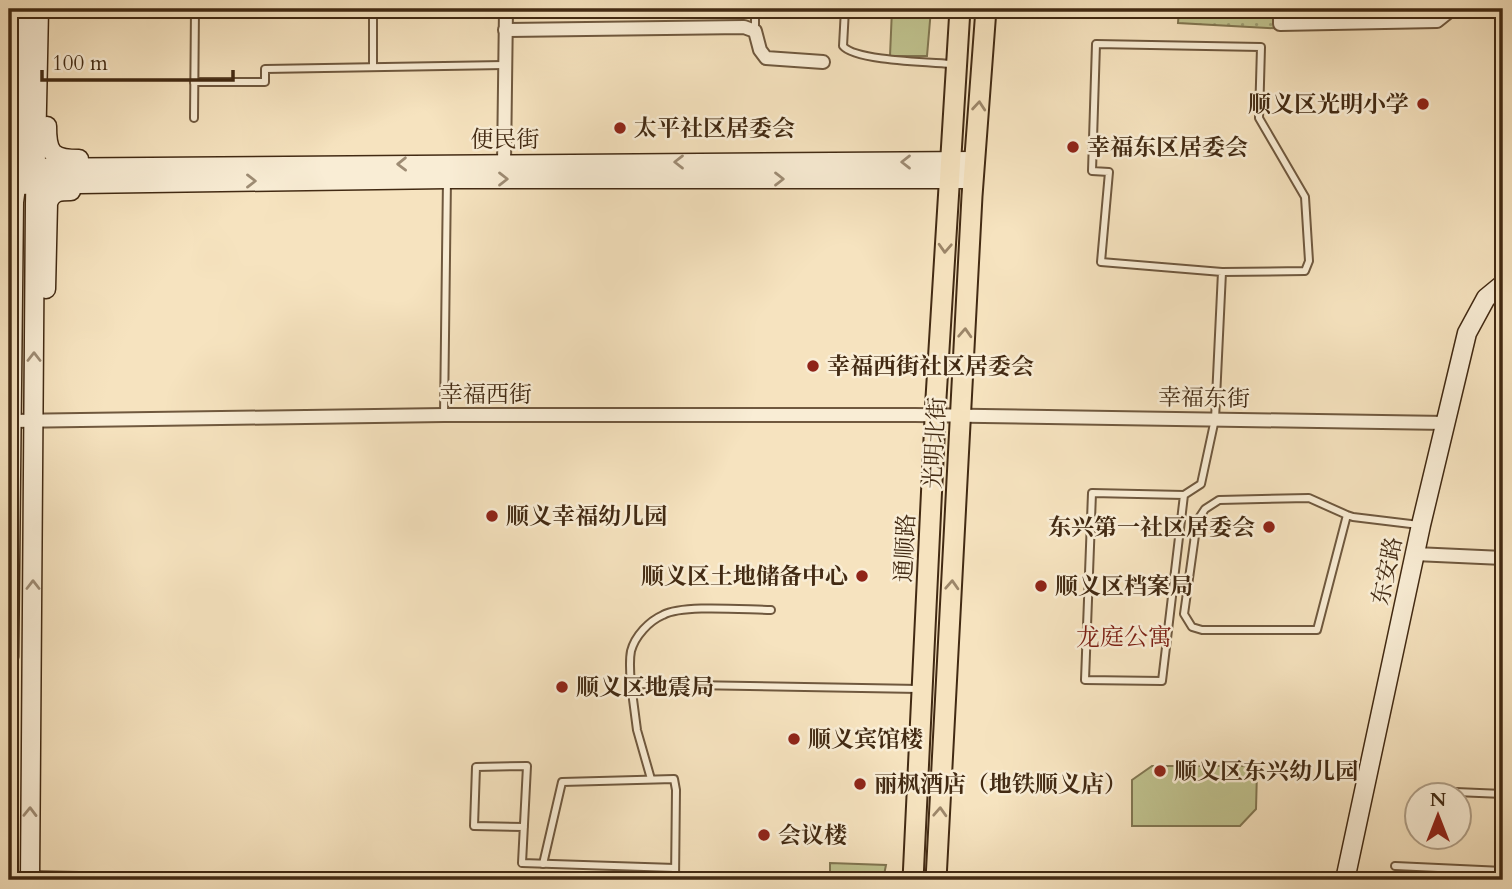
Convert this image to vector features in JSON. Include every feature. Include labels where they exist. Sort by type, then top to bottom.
[{"type":"main road","name":"通顺路","points":[[913,880],[960,9]]},
{"type":"main road","name":"光明北街","points":[[936,880],[974,170],[986,9]]},
{"type":"street","points":[[9,657],[10,318],[14,202],[12,172],[24,127],[24,9]]},
{"type":"street","points":[[40,9],[48,66],[47,138],[49,148],[55,155],[66,159],[159,158],[207,174]]},
{"type":"street","points":[[30,878],[34,329],[40,9]]},
{"type":"street","points":[[504,163],[506,9]]},
{"type":"street","points":[[1280,9],[1280,24],[1437,21],[1452,9]]},
{"type":"street","points":[[505,30],[744,27],[755,31],[760,50],[766,58],[822,62]]},
{"type":"street","name":"便民街","points":[[447,171],[504,163],[950,170]]},
{"type":"street","name":"便民街","points":[[12,172],[36,177],[447,171],[974,170]]},
{"type":"street","points":[[34,329],[46,288],[48,203],[53,194],[62,191],[165,189],[207,174]]},
{"type":"street","name":"东安路","points":[[1345,880],[1421,525],[1467,333],[1486,298],[1503,284]]},
{"type":"street","name":"幸福西街","points":[[11,421],[444,415],[961,416]]},
{"type":"street","name":"幸福东街","points":[[961,416],[1446,423]]},
{"type":"street","points":[[1415,554],[1503,558]]},
{"type":"lane","points":[[194,118],[195,9]]},
{"type":"lane","points":[[373,9],[373,68]]},
{"type":"lane","points":[[755,9],[755,31]]},
{"type":"lane","points":[[845,9],[843,46],[849,53],[887,60],[956,64]]},
{"type":"lane","points":[[1096,44],[1261,47],[1259,118],[1305,197],[1309,261],[1305,271],[1223,272],[1101,262],[1109,172],[1092,171],[1096,44]]},
{"type":"lane","points":[[194,82],[265,82],[265,69],[504,65]]},
{"type":"lane","points":[[444,415],[447,171]]},
{"type":"lane","points":[[1184,495],[1162,681],[1085,680],[1092,493],[1184,495],[1200,484],[1216,419],[1223,272]]},
{"type":"lane","points":[[1347,515],[1317,630],[1202,630],[1192,627],[1184,614],[1197,520],[1205,509],[1219,500],[1309,498],[1347,515],[1421,525]]},
{"type":"lane","points":[[652,779],[637,730],[631,684],[631,651],[635,640],[663,614],[680,610],[771,610]]},
{"type":"lane","points":[[631,684],[922,689]]},
{"type":"lane","points":[[524,827],[474,827],[476,767],[527,766],[523,863],[675,868]]},
{"type":"lane","points":[[543,864],[562,782],[674,779],[675,880]]},
{"type":"lane","points":[[1474,793],[1503,794]]},
{"type":"lane","points":[[1395,866],[1503,871]]},
{"type":"lane","points":[[30,878],[268,880]]},
{"type":"green space","points":[[892,9],[931,9],[927,56],[890,56]]},
{"type":"green space","points":[[1179,9],[1442,9],[1437,13],[1305,14],[1304,30],[1178,23]]},
{"type":"green space","points":[[1152,766],[1250,766],[1257,771],[1256,809],[1240,826],[1132,826],[1132,780]]},
{"type":"green space","points":[[830,863],[886,865],[883,880],[830,880]]},
{"type":"place","name":"顺义区光明小学","points":[[1423,104]]},
{"type":"place","name":"太平社区居委会","points":[[620,128]]},
{"type":"place","name":"幸福东区居委会","points":[[1073,147]]},
{"type":"place","name":"幸福西街社区居委会","points":[[813,366]]},
{"type":"place","name":"顺义幸福幼儿园","points":[[492,516]]},
{"type":"place","name":"东兴第一社区居委会","points":[[1269,527]]},
{"type":"place","name":"顺义区土地储备中心","points":[[862,576]]},
{"type":"place","name":"顺义区档案局","points":[[1041,586]]},
{"type":"place","name":"顺义区地震局","points":[[562,687]]},
{"type":"place","name":"顺义宾馆楼","points":[[794,739]]},
{"type":"place","name":"顺义区东兴幼儿园","points":[[1160,771]]},
{"type":"place","name":"丽枫酒店（地铁顺义店）","points":[[860,784]]},
{"type":"place","name":"会议楼","points":[[764,835]]},
{"type":"district","name":"龙庭公寓","points":[[1124,637]]}]
